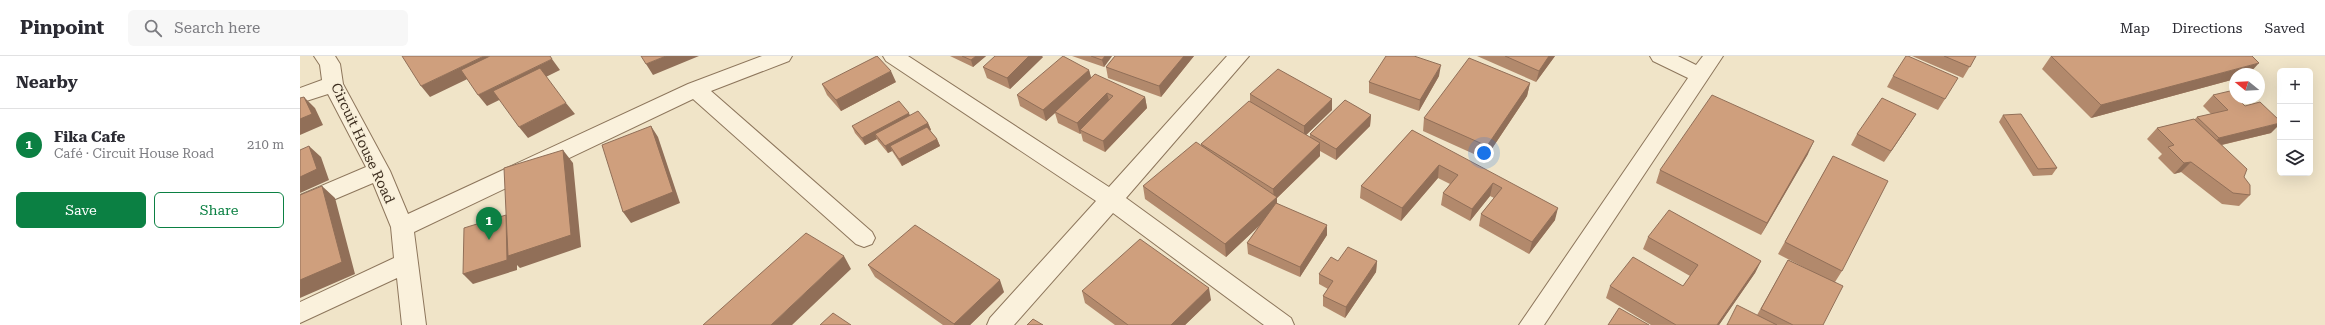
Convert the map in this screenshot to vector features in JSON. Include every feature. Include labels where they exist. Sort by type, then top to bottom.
[{"type":"street","points":[[402,227],[695,89],[782,56]]},
{"type":"street","points":[[894,56],[1112,200],[1282,325]]},
{"type":"street","points":[[999,325],[1239,56]]},
{"type":"street","points":[[1660,56],[1700,75]]},
{"type":"street","points":[[1531,325],[1713,56]]},
{"type":"street","points":[[300,96],[333,65]]},
{"type":"street","name":"Circuit House Road","points":[[333,65],[402,227],[414,325]]},
{"type":"street","points":[[695,89],[864,238]]},
{"type":"street","points":[[300,205],[379,171]]},
{"type":"street","points":[[300,313],[407,263]]},
{"type":"building","points":[[402,56],[484,56],[421,86]]},
{"type":"building","points":[[490,56],[550,56],[552,59],[478,95],[461,70]]},
{"type":"building","points":[[641,56],[666,56],[646,64]]},
{"type":"building","points":[[877,56],[891,71],[836,100],[822,84]]},
{"type":"building","points":[[962,56],[976,56],[971,60]]},
{"type":"building","points":[[995,56],[1029,56],[1007,78],[983,67]]},
{"type":"building","points":[[1063,56],[1089,70],[1043,110],[1017,95]]},
{"type":"building","points":[[1091,56],[1105,56],[1102,60]]},
{"type":"building","points":[[1115,56],[1184,56],[1159,86],[1106,67]]},
{"type":"building","points":[[1386,56],[1414,56],[1441,65],[1420,100],[1369,82]]},
{"type":"building","points":[[1505,56],[1549,56],[1539,71]]},
{"type":"building","points":[[1906,56],[1958,78],[1945,99],[1893,76]]},
{"type":"building","points":[[1944,56],[1976,56],[1970,67]]},
{"type":"building","points":[[2051,56],[2252,56],[2259,63],[2240,68],[2229,68],[2229,71],[2101,105]]},
{"type":"building","points":[[1469,58],[1530,83],[1487,146],[1424,118]]},
{"type":"building","points":[[540,68],[566,103],[519,127],[493,91]]},
{"type":"building","points":[[1278,69],[1332,99],[1304,126],[1250,94]]},
{"type":"building","points":[[1095,74],[1145,97],[1103,141],[1080,130],[1113,96],[1107,93],[1077,123],[1055,112]]},
{"type":"building","points":[[2229,91],[2229,104],[2243,104],[2245,106],[2262,104],[2277,118],[2277,124],[2219,138],[2197,117],[2228,110],[2213,95]]},
{"type":"building","points":[[1712,95],[1814,141],[1767,223],[1660,170]]},
{"type":"building","points":[[304,97],[312,114],[300,119],[300,98]]},
{"type":"building","points":[[1882,98],[1916,114],[1891,151],[1857,134]]},
{"type":"building","points":[[1345,100],[1371,115],[1336,149],[1310,134]]},
{"type":"building","points":[[899,101],[909,113],[862,138],[852,126]]},
{"type":"building","points":[[1249,101],[1320,143],[1273,189],[1201,144]]},
{"type":"building","points":[[918,111],[928,123],[885,146],[875,134]]},
{"type":"building","points":[[2021,114],[2057,168],[2038,169],[2003,115]]},
{"type":"building","points":[[2194,119],[2247,169],[2244,177],[2250,185],[2250,195],[2233,193],[2191,162],[2184,163],[2168,147],[2174,145],[2157,128]]},
{"type":"building","points":[[651,126],[673,192],[623,212],[602,145]]},
{"type":"building","points":[[927,127],[937,139],[899,159],[890,146]]},
{"type":"building","points":[[1412,130],[1558,208],[1532,242],[1481,214],[1502,188],[1493,183],[1472,209],[1443,193],[1458,175],[1439,165],[1402,208],[1361,186]]},
{"type":"building","points":[[1196,142],[1277,197],[1225,244],[1143,186]]},
{"type":"building","points":[[309,146],[317,169],[300,177],[300,150]]},
{"type":"building","points":[[563,150],[571,235],[508,256],[504,168]]},
{"type":"building","points":[[1833,156],[1888,181],[1842,271],[1785,242]]},
{"type":"building","points":[[322,186],[342,262],[300,280],[300,195]]},
{"type":"building","points":[[1276,203],[1327,225],[1300,267],[1247,243]]},
{"type":"building","points":[[1669,210],[1761,261],[1717,325],[1676,325],[1610,286],[1633,257],[1683,286],[1698,265],[1648,237]]},
{"type":"building","points":[[506,215],[507,260],[463,274],[464,228]]},
{"type":"building","points":[[915,225],[1000,280],[954,324],[868,265]]},
{"type":"building","points":[[806,233],[844,256],[771,325],[703,325]]},
{"type":"building","points":[[1140,239],[1209,288],[1171,325],[1128,325],[1082,291]]},
{"type":"building","points":[[1348,247],[1377,261],[1346,307],[1323,296],[1333,281],[1319,274],[1331,257],[1338,261]]},
{"type":"building","points":[[1788,260],[1843,286],[1823,325],[1793,325],[1761,309]]},
{"type":"building","points":[[1737,305],[1777,325],[1727,325]]},
{"type":"building","points":[[1619,308],[1649,325],[1608,325]]},
{"type":"building","points":[[833,313],[851,325],[820,325]]},
{"type":"building","points":[[1033,319],[1043,325],[1027,325]]},
{"type":"place","name":"Fika Cafe","points":[[489,240]]}]
